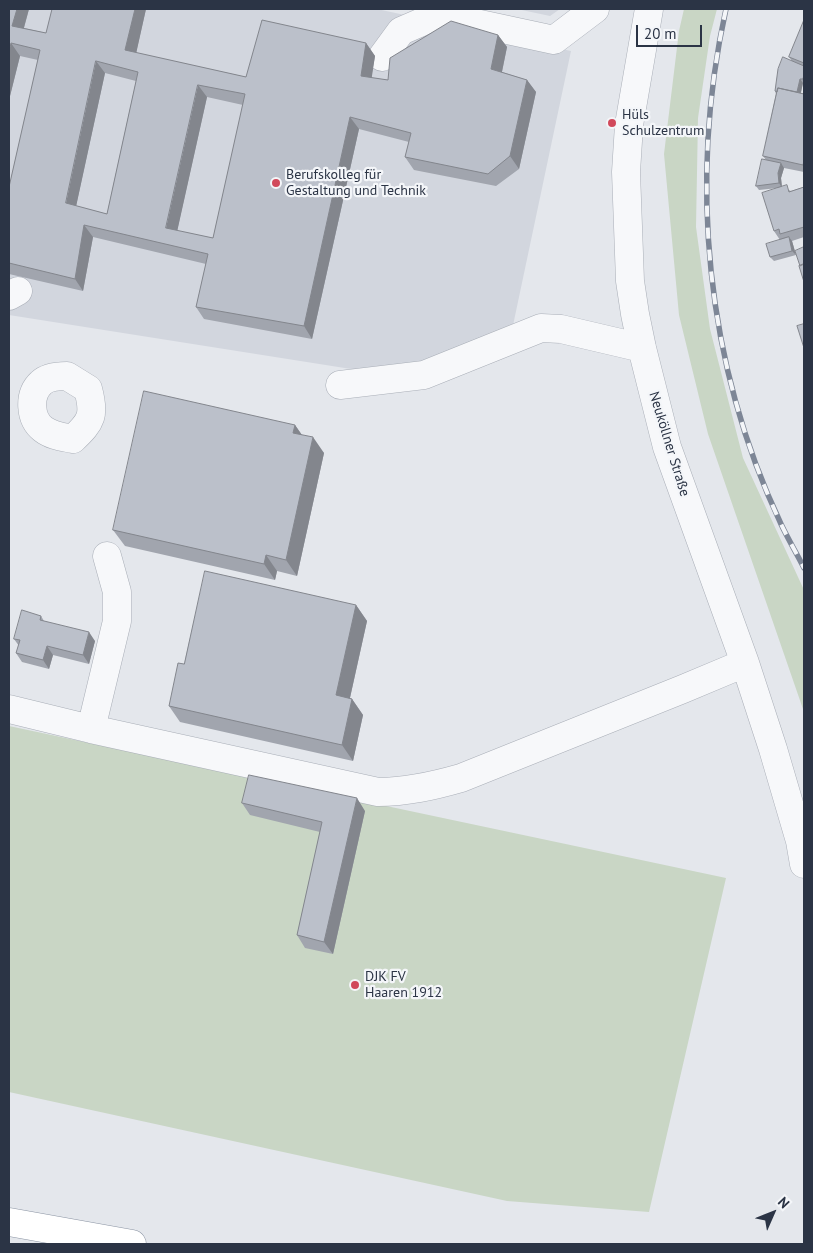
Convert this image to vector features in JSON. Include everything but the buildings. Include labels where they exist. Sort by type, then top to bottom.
[{"type":"highway","points":[[9,1222],[132,1244]]},
{"type":"street","points":[[382,57],[401,31],[438,15],[554,40],[595,9]]},
{"type":"street","name":"Neuköllner Straße","points":[[649,9],[630,125],[626,172],[630,281],[642,348],[667,447],[745,663],[773,749],[800,841],[804,864]]},
{"type":"street","points":[[340,385],[424,375],[541,328],[561,329],[642,348]]},
{"type":"street","points":[[91,729],[117,620],[117,592],[107,556]]},
{"type":"street","points":[[9,709],[91,729],[378,792],[401,792],[429,788],[461,778],[683,690],[745,663]]},
{"type":"shaded area","name":"Berufskolleg für Gestaltung und Technik","points":[[9,9],[377,9],[571,51],[508,349],[427,381],[9,315]]},
{"type":"shaded area","points":[[517,9],[560,9],[550,16]]},
{"type":"green space","points":[[684,9],[717,9],[710,36],[698,118],[696,227],[710,329],[743,458],[804,590],[804,712],[708,434],[679,315],[664,154],[679,31]]},
{"type":"green space","name":"DJK FV Haaren 1912","points":[[9,726],[726,878],[649,1212],[507,1201],[9,1092]]},
{"type":"railway","points":[[726,9],[714,74],[708,140],[707,206],[711,271],[721,337],[735,401],[756,463],[781,524],[804,568]]},
{"type":"place","name":"Hüls Schulzentrum","points":[[612,123]]},
{"type":"place","name":"Berufskolleg für Gestaltung und Technik","points":[[276,183]]},
{"type":"place","name":"DJK FV Haaren 1912","points":[[355,985]]}]
